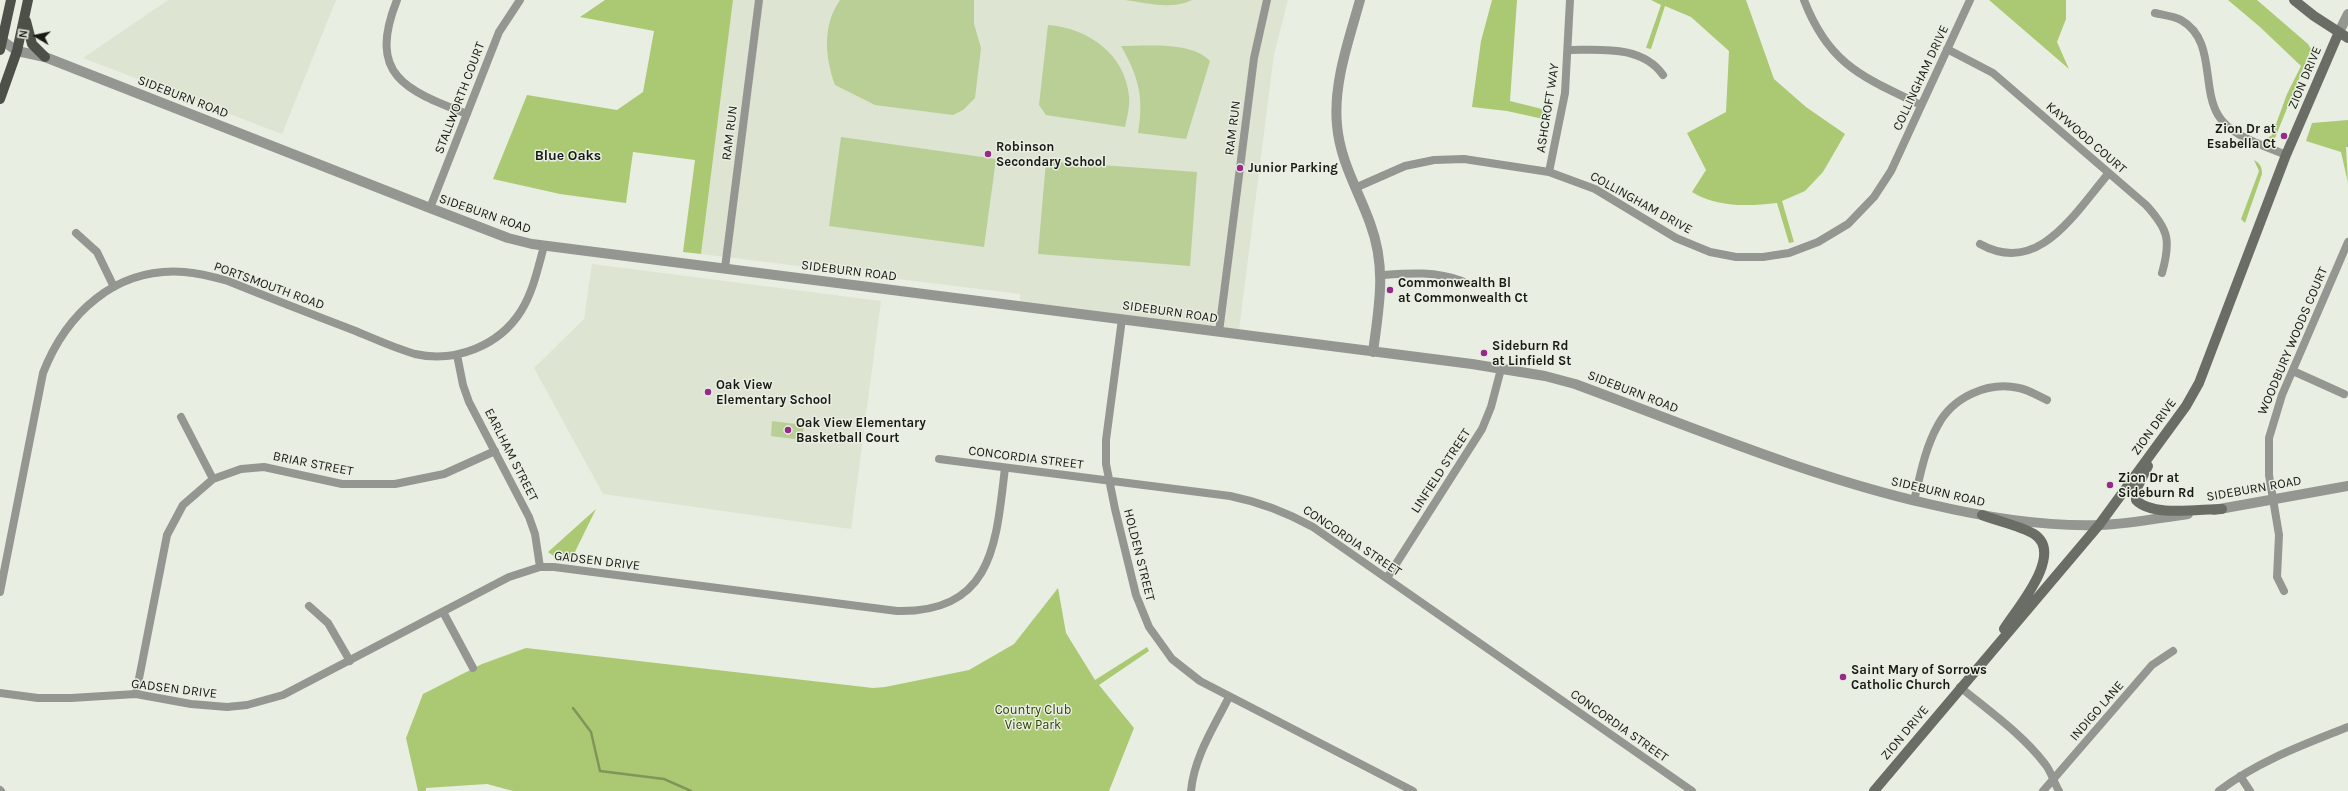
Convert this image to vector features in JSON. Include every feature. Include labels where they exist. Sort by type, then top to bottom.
[{"type":"main road","points":[[1,43],[11,0]]},
{"type":"main road","points":[[0,99],[17,51],[26,17],[28,0]]},
{"type":"main road","points":[[2294,0],[2348,38]]},
{"type":"main road","points":[[26,17],[32,44],[45,57]]},
{"type":"main road","name":"ZION DRIVE","points":[[1874,791],[1960,687],[2060,573],[2099,525],[2186,406],[2199,382],[2286,155],[2339,32]]},
{"type":"main road","points":[[2157,445],[2136,490],[2136,500],[2139,503],[2153,510],[2222,509]]},
{"type":"main road","points":[[1982,515],[2034,534],[2042,541],[2046,554],[2043,569],[1987,656]]},
{"type":"street","points":[[397,0],[388,22],[386,36],[388,57],[393,69],[402,82],[418,94],[466,114]]},
{"type":"street","name":"STALLWORTH COURT","points":[[430,208],[499,32],[520,0]]},
{"type":"street","name":"RAM RUN","points":[[725,268],[759,0]]},
{"type":"street","name":"RAM RUN","points":[[1219,332],[1254,58],[1267,0]]},
{"type":"street","points":[[1360,0],[1340,74],[1336,104],[1340,147],[1370,223],[1382,275],[1373,352]]},
{"type":"street","name":"ASHCROFT WAY","points":[[1549,172],[1565,93],[1569,50],[1568,23],[1570,0]]},
{"type":"street","points":[[1804,0],[1812,21],[1828,46],[1838,58],[1859,74],[1921,105]]},
{"type":"street","name":"COLLINGHAM DRIVE","points":[[1355,188],[1405,166],[1434,160],[1464,159],[1549,172],[1595,189],[1676,238],[1710,252],[1736,257],[1763,257],[1789,253],[1818,242],[1848,224],[1874,197],[1891,171],[1970,0]]},
{"type":"street","points":[[2155,13],[2181,20],[2192,28],[2205,52],[2210,92],[2218,115],[2238,134],[2286,155]]},
{"type":"street","name":"ZION DRIVE","points":[[2339,32],[2348,14]]},
{"type":"street","name":"SIDEBURN ROAD","points":[[1,43],[17,51],[45,57],[508,238],[544,246],[1122,319],[1501,369],[1576,384],[1768,456],[1849,483],[1914,501],[1982,515],[2048,523],[2099,525],[2222,509],[2348,486]]},
{"type":"street","name":"KAYWOOD COURT","points":[[1947,49],[1993,73],[2146,205],[2162,225],[2168,250],[2162,273]]},
{"type":"street","points":[[1569,50],[1612,50],[1630,53],[1654,63],[1663,75]]},
{"type":"street","points":[[1980,244],[1993,251],[2004,254],[2027,252],[2039,247],[2056,234],[2109,173]]},
{"type":"street","points":[[76,233],[97,252],[114,287]]},
{"type":"street","name":"WOODBURY WOODS COURT","points":[[2284,591],[2278,577],[2279,535],[2268,461],[2269,438],[2276,411],[2348,242]]},
{"type":"street","name":"PORTSMOUTH ROAD","points":[[0,592],[43,373],[57,340],[69,324],[94,300],[114,287],[146,276],[164,273],[182,272],[204,275],[228,281],[409,352],[431,356],[457,355],[488,343],[502,333],[514,320],[526,302],[544,246]]},
{"type":"street","points":[[1382,275],[1426,273],[1445,275],[1462,281]]},
{"type":"street","name":"HOLDEN STREET","points":[[1122,319],[1106,440],[1106,464],[1136,595],[1149,627],[1162,648],[1181,667],[1200,681],[1413,791]]},
{"type":"street","name":"EARLHAM STREET","points":[[457,355],[463,385],[469,402],[529,517],[535,534],[540,567]]},
{"type":"street","name":"LINFIELD STREET","points":[[1387,578],[1482,429],[1491,406],[1501,369]]},
{"type":"street","points":[[2293,371],[2344,394]]},
{"type":"street","points":[[1914,501],[1933,434],[1944,415],[1960,400],[1976,391],[2005,386],[2026,390],[2047,400]]},
{"type":"street","points":[[181,417],[213,479]]},
{"type":"street","name":"BRIAR STREET","points":[[136,694],[167,535],[183,505],[213,479],[241,469],[264,467],[342,484],[395,484],[444,474],[495,451]]},
{"type":"street","name":"CONCORDIA STREET","points":[[939,459],[1110,482],[1230,496],[1269,506],[1313,527],[1692,791]]},
{"type":"street","name":"GADSEN DRIVE","points":[[0,693],[38,698],[71,698],[136,694],[205,706],[247,705],[283,695],[508,577],[540,567],[554,567],[897,611],[927,610],[945,604],[961,594],[975,581],[987,564],[996,536],[1005,468]]},
{"type":"street","points":[[309,606],[328,623],[350,660]]},
{"type":"street","points":[[443,612],[473,668]]},
{"type":"street","name":"INDIGO LANE","points":[[2043,791],[2152,665],[2172,651]]},
{"type":"street","points":[[1960,687],[2033,750],[2047,765],[2052,780],[2059,791]]},
{"type":"street","points":[[1191,791],[1194,770],[1200,755],[1229,697]]},
{"type":"street","points":[[2219,791],[2240,776],[2280,754],[2348,727]]},
{"type":"street","points":[[2240,776],[2250,791]]},
{"type":"shaded area","points":[[168,0],[336,0],[282,134],[83,58]]},
{"type":"shaded area","name":"Robinson Secondary School","points":[[733,0],[1288,0],[1274,54],[1239,330],[1020,302],[1020,294],[874,276],[871,271],[847,268],[839,271],[701,254]]},
{"type":"shaded area","name":"Oak View Elementary School","points":[[592,264],[881,301],[851,529],[603,494],[534,368],[584,319]]},
{"type":"green space","points":[[605,0],[733,0],[701,254],[683,252],[695,160],[633,152],[626,203],[560,194],[493,179],[527,95],[617,110],[643,92],[654,31],[580,17]]},
{"type":"green space","points":[[840,0],[974,0],[974,24],[981,48],[975,98],[963,110],[953,115],[875,105],[835,85],[829,64],[827,42],[830,20]]},
{"type":"green space","points":[[1125,0],[1192,0],[1176,5],[1159,5]]},
{"type":"green space","points":[[1492,0],[1517,0],[1510,101],[1550,111],[1548,120],[1507,111],[1472,107],[1481,41]]},
{"type":"green space","points":[[1651,0],[1746,0],[1774,79],[1806,107],[1845,134],[1823,172],[1805,191],[1782,201],[1794,242],[1789,243],[1777,203],[1734,205],[1712,201],[1692,192],[1706,170],[1687,133],[1726,112],[1729,51],[1691,17],[1665,6],[1651,49],[1646,48],[1661,5]]},
{"type":"green space","points":[[1989,0],[2066,0],[2066,19],[2057,42],[2069,69]]},
{"type":"green space","points":[[2228,0],[2257,0],[2308,44],[2311,49],[2275,138],[2268,144],[2262,142],[2272,135],[2287,94],[2301,66],[2260,27]]},
{"type":"green space","points":[[1048,25],[1077,31],[1102,46],[1112,56],[1126,81],[1129,96],[1129,108],[1125,127],[1046,115],[1039,105]]},
{"type":"green space","points":[[1155,45],[1181,47],[1192,50],[1210,61],[1186,139],[1138,133],[1140,120],[1140,98],[1136,78],[1121,46]]},
{"type":"green space","points":[[2348,120],[2348,147],[2346,147],[2348,183],[2341,152],[2306,141],[2312,123]]},
{"type":"green space","points":[[841,137],[996,159],[984,247],[829,226]]},
{"type":"green space","points":[[2254,160],[2258,162],[2262,169],[2262,174],[2245,223],[2241,219],[2259,171]]},
{"type":"green space","points":[[1046,161],[1197,172],[1190,266],[1038,254]]},
{"type":"green space","name":"Oak View Elementary Basketball Court","points":[[772,421],[804,425],[802,440],[771,436]]},
{"type":"green space","points":[[596,509],[571,560],[555,557],[548,552]]},
{"type":"green space","name":"Country Club View Park","points":[[1058,588],[1066,633],[1095,680],[1147,647],[1149,651],[1099,685],[1134,728],[1109,791],[513,791],[487,784],[426,788],[426,791],[418,791],[406,738],[423,694],[482,664],[526,648],[873,688],[885,687],[969,670],[1014,644]]},
{"type":"waterway","points":[[573,708],[591,732],[600,771],[664,779],[691,791]]},
{"type":"place","name":"Zion Dr at Esabella Ct","points":[[2284,136]]},
{"type":"place","name":"Robinson Secondary School","points":[[988,154]]},
{"type":"place","name":"Junior Parking","points":[[1240,168]]},
{"type":"place","name":"Commonwealth Bl at Commonwealth Ct","points":[[1390,290]]},
{"type":"place","name":"Sideburn Rd at Linfield St","points":[[1484,353]]},
{"type":"place","name":"Oak View Elementary School","points":[[708,392]]},
{"type":"place","name":"Oak View Elementary Basketball Court","points":[[788,430]]},
{"type":"place","name":"Zion Dr at Sideburn Rd","points":[[2110,485]]},
{"type":"place","name":"Saint Mary of Sorrows Catholic Church","points":[[1843,677]]},
{"type":"district","name":"Blue Oaks","points":[[568,156]]}]
